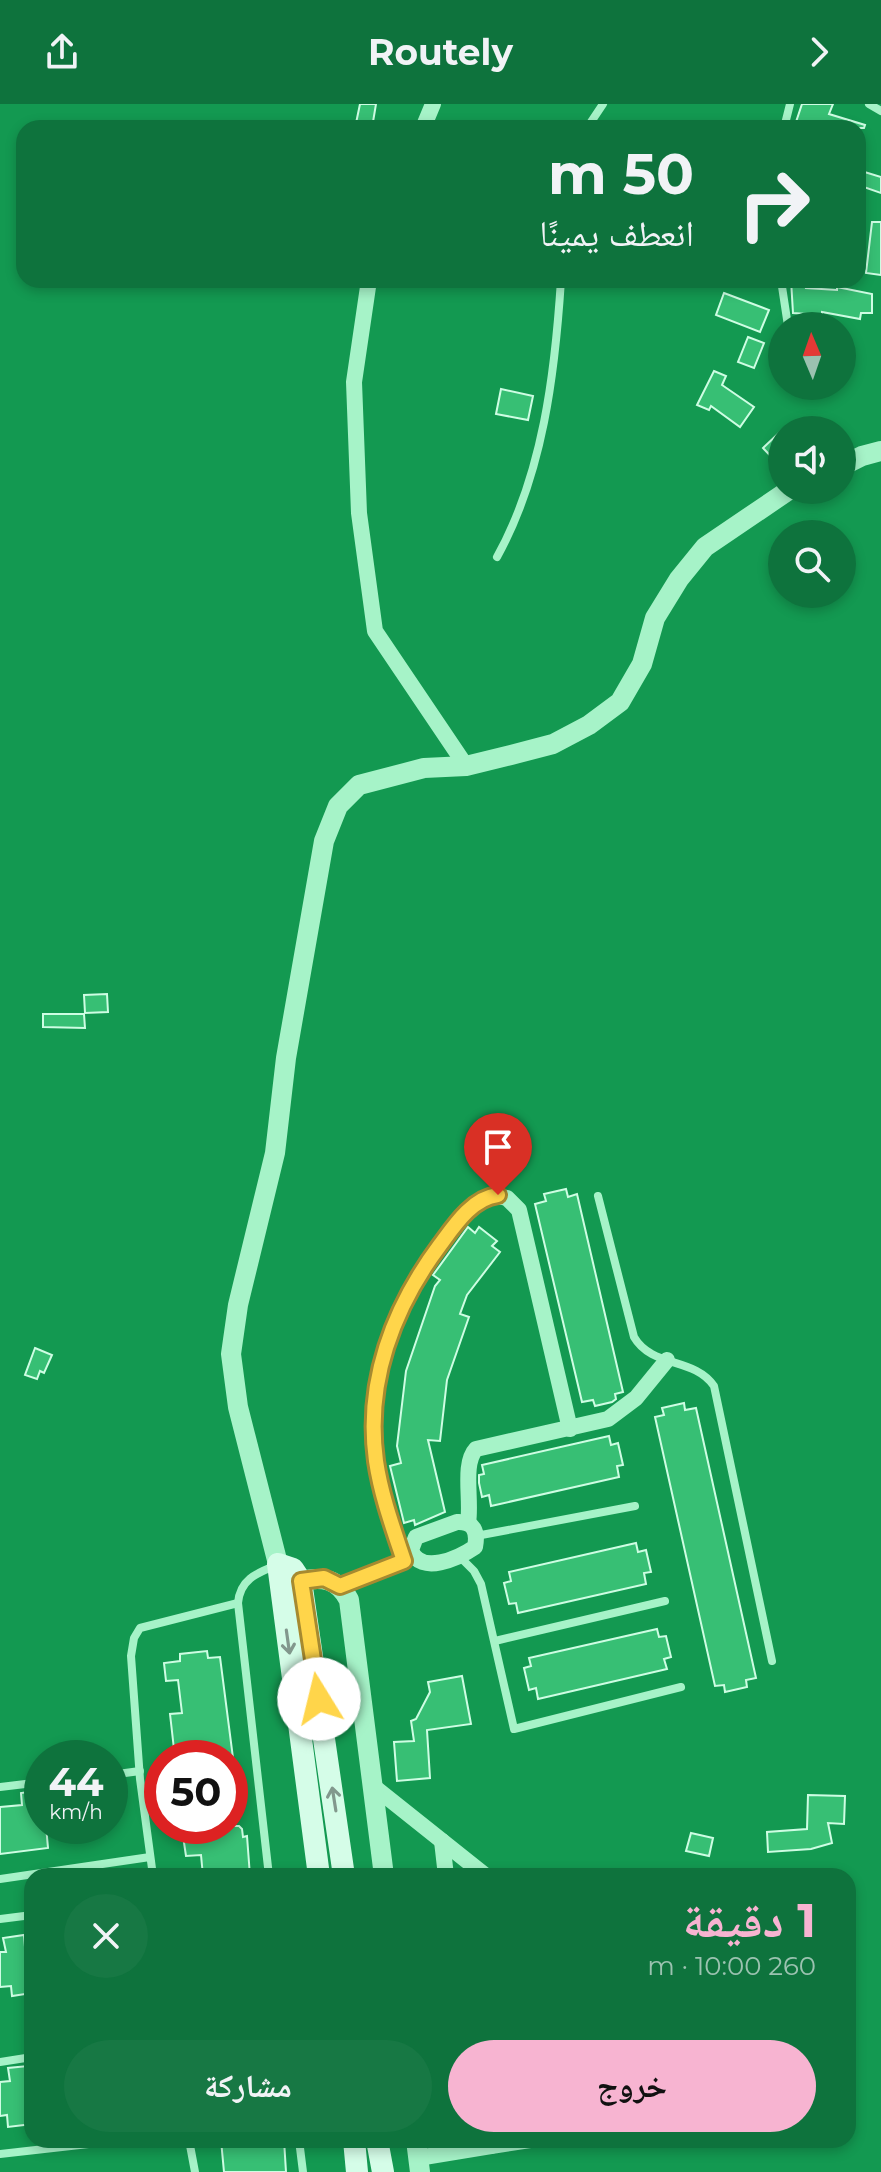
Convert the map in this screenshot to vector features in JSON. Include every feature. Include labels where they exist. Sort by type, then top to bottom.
[{"type":"main road","points":[[278,1564],[297,1572],[301,1581],[343,1868]]},
{"type":"main road","points":[[278,1564],[318,1868]]},
{"type":"main road","points":[[355,2148],[357,2172]]},
{"type":"main road","points":[[378,2148],[383,2172]]},
{"type":"street","points":[[368,288],[354,382],[359,513],[375,631],[466,766]]},
{"type":"street","points":[[856,459],[881,451]]},
{"type":"street","points":[[278,1564],[238,1407],[231,1354],[245,1272],[275,1153],[286,1058],[324,841],[338,806],[359,785],[424,768],[466,766],[553,744],[589,725],[620,702],[642,664],[655,618],[687,568],[705,547],[768,503]]},
{"type":"street","points":[[409,1559],[386,1504],[376,1462],[373,1420],[375,1389],[394,1324],[419,1276],[455,1225],[489,1196],[507,1198],[519,1210],[570,1429]]},
{"type":"street","points":[[340,1586],[409,1559],[428,1564],[475,1547],[468,1465],[476,1449],[608,1419],[624,1410],[667,1360]]},
{"type":"street","points":[[409,1559],[412,1543],[422,1534],[457,1522],[472,1529]]},
{"type":"street","points":[[301,1581],[324,1578],[340,1586],[349,1600],[383,1868]]},
{"type":"street","points":[[373,1786],[476,1868]]},
{"type":"street","points":[[442,1841],[445,1868]]},
{"type":"street","points":[[418,2157],[464,2148]]},
{"type":"lane","points":[[869,104],[881,111]]},
{"type":"lane","points":[[497,557],[511,532],[535,463],[553,369],[560,288]]},
{"type":"lane","points":[[782,288],[786,312]]},
{"type":"lane","points":[[598,1196],[634,1337],[641,1349],[708,1377],[714,1386],[772,1661]]},
{"type":"lane","points":[[472,1529],[635,1506]]},
{"type":"lane","points":[[458,1555],[474,1571],[481,1584],[514,1729],[681,1687]]},
{"type":"lane","points":[[268,1868],[238,1603],[239,1594],[250,1575],[278,1564]]},
{"type":"lane","points":[[495,1641],[665,1601]]},
{"type":"lane","points":[[152,1868],[131,1656],[134,1638],[140,1628],[238,1603]]},
{"type":"lane","points":[[128,1773],[140,1771]]},
{"type":"lane","points":[[0,1787],[24,1784]]},
{"type":"lane","points":[[75,1868],[150,1857]]},
{"type":"lane","points":[[0,1879],[24,1875]]},
{"type":"lane","points":[[0,1919],[24,1916]]},
{"type":"lane","points":[[0,2062],[24,2058]]},
{"type":"lane","points":[[0,2154],[53,2148]]},
{"type":"lane","points":[[190,2148],[195,2172]]},
{"type":"lane","points":[[300,2148],[303,2172]]},
{"type":"building","points":[[360,104],[376,104],[373,120],[357,120]]},
{"type":"building","points":[[802,104],[833,104],[829,114],[849,120],[797,120]]},
{"type":"building","points":[[866,172],[881,177],[881,193],[866,188]]},
{"type":"building","points":[[872,222],[881,222],[881,275],[866,273]]},
{"type":"building","points":[[791,288],[842,288],[872,294],[872,313],[861,313],[860,319],[856,318],[856,312],[793,312]]},
{"type":"building","points":[[724,293],[769,310],[760,332],[716,315]]},
{"type":"building","points":[[748,337],[764,343],[754,368],[738,362]]},
{"type":"building","points":[[714,371],[726,376],[722,385],[754,407],[740,427],[711,406],[709,410],[697,405]]},
{"type":"building","points":[[501,389],[533,396],[528,420],[496,414]]},
{"type":"building","points":[[107,994],[108,1012],[85,1013],[84,995]]},
{"type":"building","points":[[43,1014],[84,1014],[85,1028],[43,1027]]},
{"type":"building","points":[[566,1189],[568,1197],[577,1194],[623,1392],[615,1394],[616,1399],[612,1402],[595,1406],[593,1400],[582,1402],[535,1204],[546,1201],[544,1194]]},
{"type":"building","points":[[468,1227],[475,1233],[479,1227],[497,1241],[492,1246],[500,1252],[467,1295],[460,1314],[469,1317],[447,1380],[440,1441],[428,1440],[445,1512],[415,1525],[414,1520],[404,1523],[390,1466],[401,1463],[397,1446],[406,1371],[435,1286],[440,1280],[433,1275]]},
{"type":"building","points":[[35,1348],[52,1355],[44,1373],[40,1371],[37,1379],[25,1375]]},
{"type":"building","points":[[684,1403],[685,1410],[696,1408],[756,1678],[746,1680],[747,1687],[725,1692],[724,1685],[715,1686],[655,1417],[664,1415],[662,1408]]},
{"type":"building","points":[[609,1436],[611,1445],[618,1443],[623,1465],[617,1466],[619,1477],[491,1506],[489,1495],[482,1497],[479,1475],[484,1474],[482,1465]]},
{"type":"building","points":[[636,1543],[638,1552],[646,1550],[651,1572],[644,1573],[646,1584],[518,1613],[516,1603],[509,1604],[504,1583],[511,1581],[509,1572]]},
{"type":"building","points":[[657,1629],[659,1637],[666,1636],[671,1657],[664,1659],[667,1669],[538,1699],[536,1688],[529,1690],[524,1668],[531,1666],[529,1658]]},
{"type":"building","points":[[207,1651],[208,1658],[220,1657],[231,1740],[173,1740],[170,1714],[182,1713],[178,1680],[166,1681],[164,1663],[180,1661],[180,1654]]},
{"type":"building","points":[[462,1676],[471,1724],[427,1730],[430,1778],[397,1781],[394,1742],[414,1741],[411,1721],[416,1719],[430,1692],[428,1682]]},
{"type":"building","points":[[21,1793],[24,1793],[24,1844],[48,1844],[48,1848],[0,1854],[0,1807],[22,1805]]},
{"type":"building","points":[[808,1795],[845,1796],[844,1824],[828,1823],[832,1843],[811,1849],[768,1852],[767,1832],[807,1829]]},
{"type":"building","points":[[691,1833],[713,1838],[709,1856],[686,1851]]},
{"type":"building","points":[[184,1844],[248,1844],[249,1868],[202,1868],[201,1855],[186,1856]]},
{"type":"building","points":[[24,1935],[24,1994],[12,1996],[11,1986],[0,1987],[0,1952],[6,1952],[3,1938]]},
{"type":"building","points":[[24,2066],[24,2125],[8,2127],[7,2115],[0,2116],[0,2082],[10,2081],[8,2068]]},
{"type":"building","points":[[222,2148],[284,2148],[286,2172],[224,2172]]},
{"type":"route","points":[[319,1699],[301,1581],[324,1578],[340,1586],[404,1561],[376,1462],[373,1420],[375,1389],[387,1341],[409,1292],[455,1225],[481,1200],[498,1195]]}]
